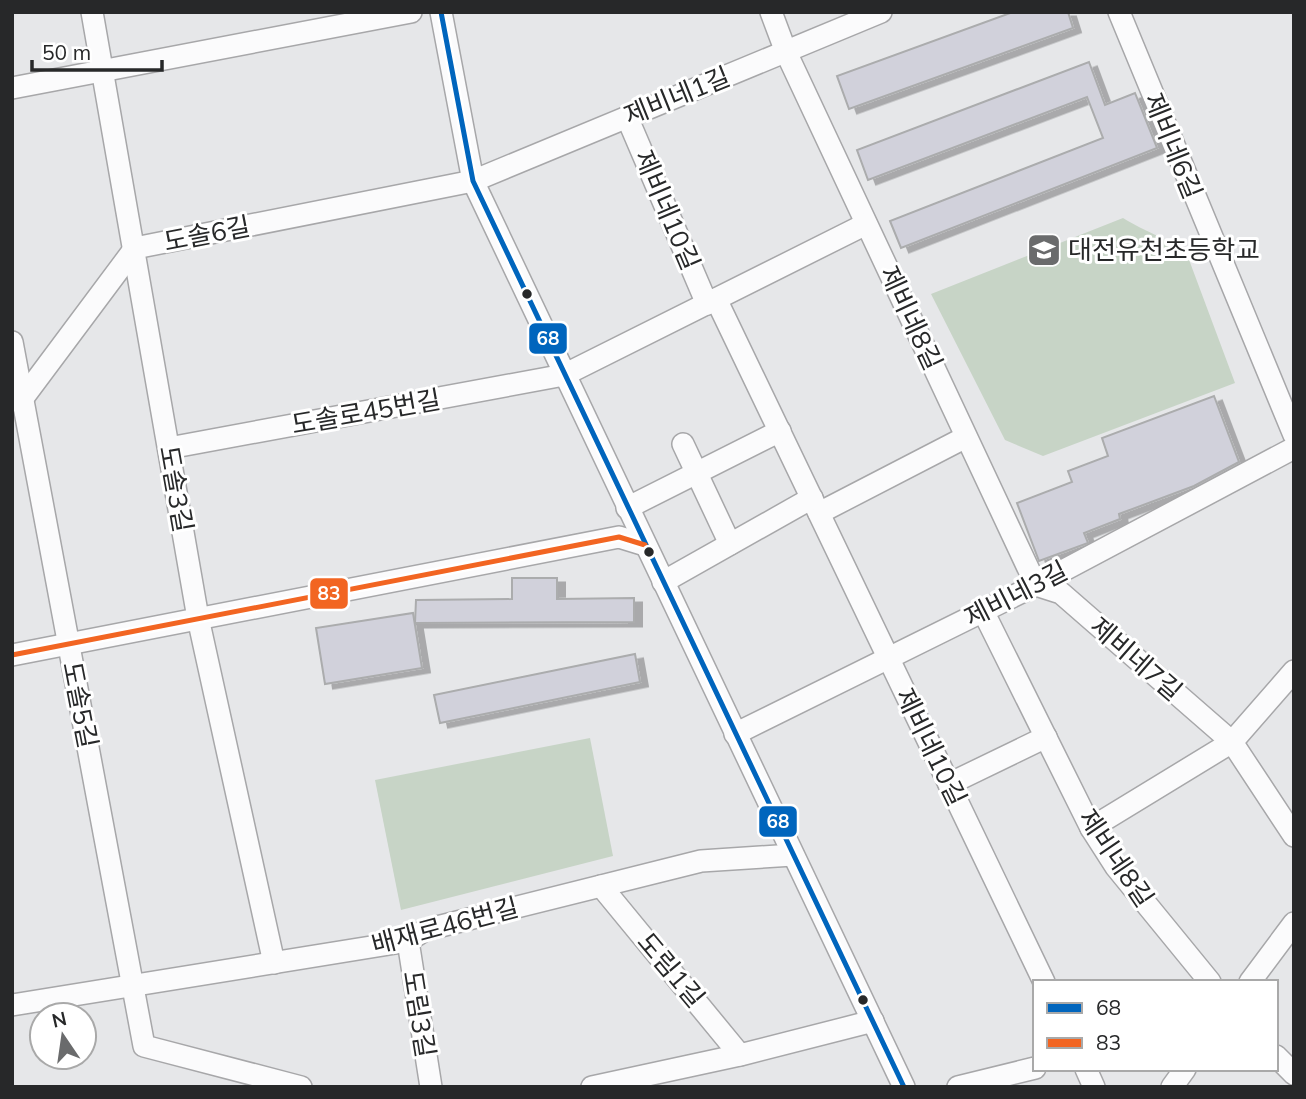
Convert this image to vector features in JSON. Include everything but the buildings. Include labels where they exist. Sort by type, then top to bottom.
[{"type":"street","name":"도솔3길","points":[[92,12],[198,618],[274,963]]},
{"type":"street","points":[[12,88],[411,12]]},
{"type":"street","points":[[441,12],[474,181],[904,1087]]},
{"type":"street","name":"제비네8길","points":[[771,12],[786,52],[1036,584]]},
{"type":"street","name":"제비네1길","points":[[474,181],[881,12]]},
{"type":"street","name":"제비네6길","points":[[1119,12],[1294,435]]},
{"type":"street","name":"제비네10길","points":[[627,117],[712,301],[780,431],[1043,980]]},
{"type":"street","name":"도솔6길","points":[[18,400],[135,248],[474,181]]},
{"type":"street","name":"제비네10길","points":[[564,375],[866,224]]},
{"type":"street","name":"도솔5길","points":[[12,342],[18,400],[132,985]]},
{"type":"street","name":"도솔로45번길","points":[[169,448],[564,375]]},
{"type":"street","points":[[627,508],[780,431]]},
{"type":"street","points":[[663,582],[730,544],[966,437]]},
{"type":"street","points":[[683,444],[730,544]]},
{"type":"street","name":"제비네3길","points":[[736,734],[1036,584],[1294,448]]},
{"type":"street","points":[[12,655],[619,537],[645,545]]},
{"type":"street","name":"제비네7길","points":[[1036,584],[1060,593],[1232,742],[1294,836]]},
{"type":"street","name":"제비네8길","points":[[983,611],[1091,828],[1116,867],[1208,980]]},
{"type":"street","points":[[1091,828],[1232,742],[1294,671]]},
{"type":"street","points":[[948,783],[1046,737]]},
{"type":"street","name":"배재로46번길","points":[[12,1005],[408,941],[425,930],[701,861],[793,855]]},
{"type":"street","name":"도림1길","points":[[601,886],[740,1055]]},
{"type":"street","points":[[1251,980],[1294,923]]},
{"type":"street","name":"도림3길","points":[[408,941],[431,1087]]},
{"type":"street","points":[[132,985],[144,1046],[301,1087]]},
{"type":"street","points":[[592,1087],[740,1055],[873,1021]]},
{"type":"street","points":[[1278,1058],[1294,1074]]},
{"type":"street","points":[[958,1087],[1033,1069]]},
{"type":"street","points":[[1087,1071],[1094,1087]]},
{"type":"street","points":[[1172,1087],[1184,1071]]},
{"type":"green space","points":[[1123,218],[1165,240],[1188,257],[1235,383],[1043,456],[1005,440],[931,294]]},
{"type":"green space","points":[[590,738],[613,856],[401,910],[375,780]]},
{"type":"transit line","name":"68","points":[[441,12],[473,181],[904,1087]]},
{"type":"transit line","name":"83","points":[[12,655],[619,537],[645,545]]},
{"type":"place","name":"대전유천초등학교","points":[[1044,250]]}]
